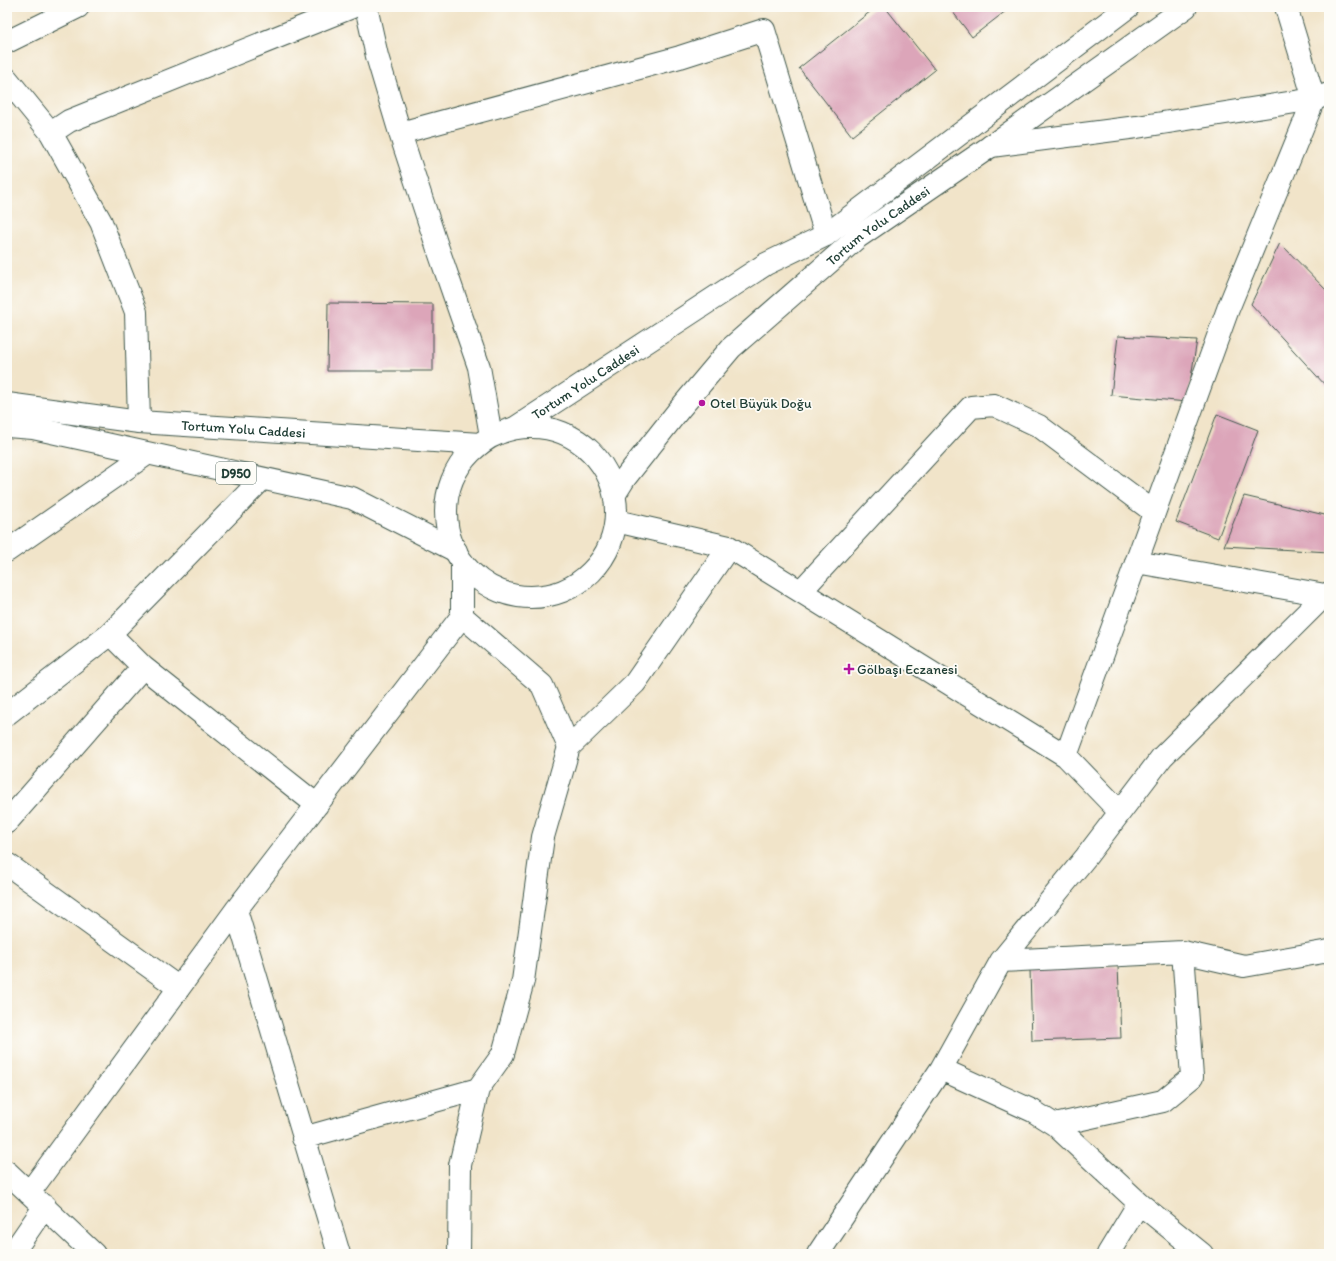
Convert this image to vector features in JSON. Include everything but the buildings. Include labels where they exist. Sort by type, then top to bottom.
[{"type":"main road","points":[[7,42],[78,7]]},
{"type":"main road","points":[[51,133],[69,121],[352,7]]},
{"type":"main road","points":[[366,7],[377,56],[400,134],[479,367],[486,440]]},
{"type":"main road","name":"Tortum Yolu Caddesi","points":[[515,428],[541,426],[572,437],[589,449],[606,469],[615,494],[616,521],[609,547],[594,570],[574,586],[549,596],[525,598],[501,592],[479,580],[459,557],[450,541],[446,517],[448,493],[457,470],[472,450],[486,440],[515,428],[766,264],[826,235],[1128,7]]},
{"type":"main road","name":"Tortum Yolu Caddesi","points":[[615,494],[625,478],[678,410],[731,348],[858,237],[991,146],[1186,7]]},
{"type":"main road","points":[[1066,756],[1228,309],[1321,96],[1286,7]]},
{"type":"main road","points":[[400,134],[680,56],[764,30],[826,235]]},
{"type":"main road","points":[[7,79],[51,133],[101,222],[136,312],[139,422]]},
{"type":"main road","points":[[991,146],[1137,127],[1321,96]]},
{"type":"main road","name":"Tortum Yolu Caddesi","points":[[7,404],[139,422],[486,440]]},
{"type":"main road","points":[[801,591],[971,407],[994,405],[1039,426],[1154,512]]},
{"type":"main road","name":"Tortum Yolu Caddesi","points":[[7,426],[33,428],[352,498],[459,557]]},
{"type":"main road","points":[[7,551],[147,454]]},
{"type":"main road","points":[[7,714],[110,634],[262,479]]},
{"type":"main road","points":[[616,521],[729,547],[1066,756],[1120,812]]},
{"type":"main road","points":[[460,1254],[460,1165],[478,1089],[503,1054],[523,981],[543,837],[569,747],[635,683],[729,547]]},
{"type":"main road","points":[[12,1254],[21,1188],[178,988],[236,910],[462,616],[459,557]]},
{"type":"main road","points":[[1136,562],[1327,594]]},
{"type":"main road","points":[[818,1254],[941,1069],[1001,961],[1086,857],[1162,757],[1327,594]]},
{"type":"main road","points":[[462,616],[542,685],[569,747]]},
{"type":"main road","points":[[110,634],[143,666],[317,804]]},
{"type":"main road","points":[[7,822],[143,666]]},
{"type":"main road","points":[[7,864],[178,988]]},
{"type":"main road","points":[[236,910],[303,1138],[339,1254]]},
{"type":"main road","points":[[1001,961],[1183,952],[1244,966],[1329,951]]},
{"type":"main road","points":[[1054,1125],[1163,1100],[1192,1077],[1183,952]]},
{"type":"main road","points":[[941,1069],[1033,1111],[1054,1125],[1139,1203],[1202,1254]]},
{"type":"main road","points":[[303,1138],[478,1089]]},
{"type":"main road","points":[[21,1188],[94,1254]]},
{"type":"main road","points":[[1108,1254],[1139,1203]]},
{"type":"place","name":"Otel Büyük Doğu","points":[[702,403]]},
{"type":"place","name":"Gölbaşı Eczanesi","points":[[849,669]]}]
